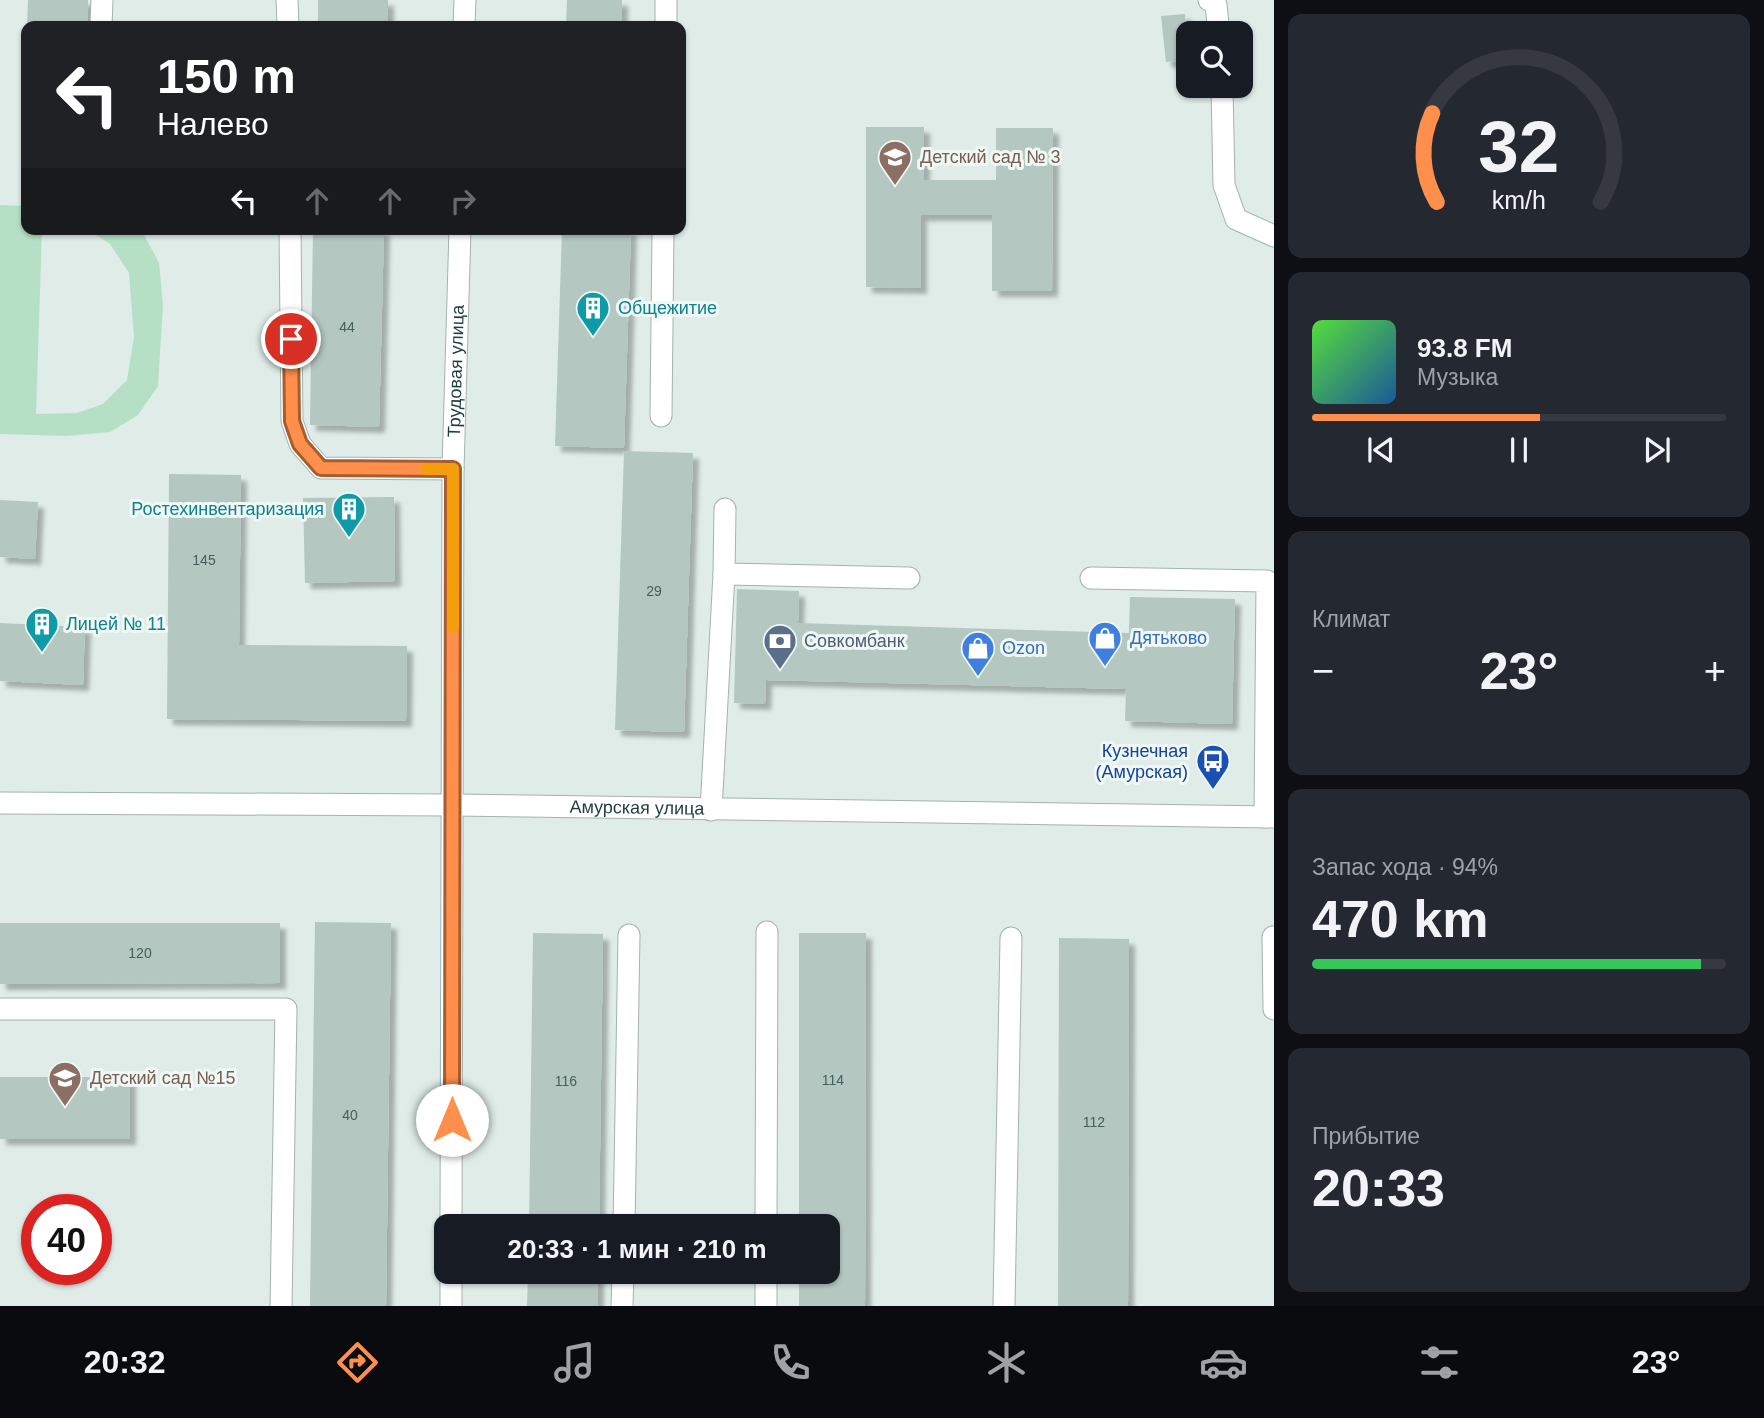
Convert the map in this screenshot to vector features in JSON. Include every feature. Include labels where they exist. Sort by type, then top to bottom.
[{"type":"street","points":[[101,21],[102,0]]},
{"type":"street","points":[[287,0],[288,21]]},
{"type":"street","points":[[464,0],[464,21]]},
{"type":"street","points":[[666,0],[666,21]]},
{"type":"street","points":[[1209,0],[1216,5],[1218,21]]},
{"type":"street","points":[[1222,98],[1223,185],[1236,219],[1274,236]]},
{"type":"street","points":[[290,235],[292,421],[300,444],[321,468],[453,469]]},
{"type":"street","name":"Трудовая улица","points":[[451,1214],[453,469],[460,235]]},
{"type":"street","points":[[661,416],[663,235]]},
{"type":"street","points":[[711,810],[725,509]]},
{"type":"street","points":[[724,575],[909,578]]},
{"type":"street","points":[[1091,578],[1267,580],[1270,817]]},
{"type":"street","name":"Амурская улица","points":[[0,803],[453,805],[1270,817]]},
{"type":"street","points":[[766,1214],[767,932]]},
{"type":"street","points":[[624,1214],[629,935]]},
{"type":"street","points":[[1004,1306],[1011,937]]},
{"type":"street","points":[[1273,937],[1274,1009]]},
{"type":"street","points":[[0,1009],[286,1009],[281,1306]]},
{"type":"street","points":[[451,1284],[451,1306]]},
{"type":"street","points":[[622,1306],[623,1284]]},
{"type":"street","points":[[765,1306],[766,1284]]},
{"type":"green space","points":[[0,205],[21,206],[21,235],[42,235],[36,414],[77,413],[103,404],[127,380],[134,337],[129,273],[110,244],[96,235],[144,235],[159,263],[163,305],[158,386],[138,415],[110,432],[67,436],[0,434]]},
{"type":"building","points":[[28,0],[88,0],[88,21],[27,21]]},
{"type":"building","points":[[318,0],[388,0],[388,21],[318,21]]},
{"type":"building","points":[[567,0],[622,0],[622,21],[566,21]]},
{"type":"building","points":[[1185,14],[1185,21],[1176,21],[1176,61],[1166,62],[1161,16]]},
{"type":"building","points":[[866,127],[924,127],[924,180],[996,180],[996,128],[1053,128],[1052,291],[992,291],[992,215],[921,215],[921,288],[866,287]]},
{"type":"building","points":[[313,235],[384,235],[379,427],[310,425]]},
{"type":"building","name":"Общежитие","points":[[562,235],[631,235],[624,448],[555,446]]},
{"type":"building","points":[[624,451],[693,453],[684,732],[615,730]]},
{"type":"building","points":[[169,474],[241,475],[239,645],[407,646],[406,721],[167,719]]},
{"type":"building","name":"Ростехинвентаризация","points":[[394,497],[395,581],[305,583],[303,498]]},
{"type":"building","points":[[0,500],[38,502],[35,559],[0,557]]},
{"type":"building","points":[[737,589],[799,591],[798,623],[1129,633],[1130,597],[1235,599],[1232,724],[1125,721],[1126,689],[766,680],[765,704],[734,703]]},
{"type":"building","name":"Лицей № 11","points":[[0,623],[85,627],[83,685],[0,681]]},
{"type":"building","points":[[315,922],[391,923],[386,1306],[310,1306]]},
{"type":"building","points":[[0,923],[280,923],[280,983],[0,984]]},
{"type":"building","points":[[533,933],[603,934],[599,1214],[529,1214]]},
{"type":"building","points":[[799,933],[866,933],[865,1306],[799,1306],[799,1284],[840,1284],[840,1214],[799,1214]]},
{"type":"building","points":[[1059,938],[1129,939],[1128,1306],[1058,1306]]},
{"type":"building","name":"Детский сад №15","points":[[0,1077],[130,1077],[130,1139],[0,1139]]},
{"type":"building","points":[[528,1284],[598,1284],[598,1306],[527,1306]]},
{"type":"slow traffic","points":[[427,469],[453,469],[453,627]]},
{"type":"place","name":"Детский сад № 3","points":[[895,187]]},
{"type":"place","name":"Общежитие","points":[[593,338]]},
{"type":"place","name":"Ростехинвентаризация","points":[[349,539]]},
{"type":"place","name":"Лицей № 11","points":[[42,654]]},
{"type":"place","name":"Дятьково","points":[[1105,668]]},
{"type":"place","name":"Совкомбанк","points":[[780,671]]},
{"type":"place","name":"Ozon","points":[[978,678]]},
{"type":"place","name":"Кузнечная (Амурская)","points":[[1213,791]]},
{"type":"place","name":"Детский сад №15","points":[[65,1108]]},
{"type":"route","points":[[291,339],[292,421],[300,444],[321,468],[453,469],[452,1120]]}]
